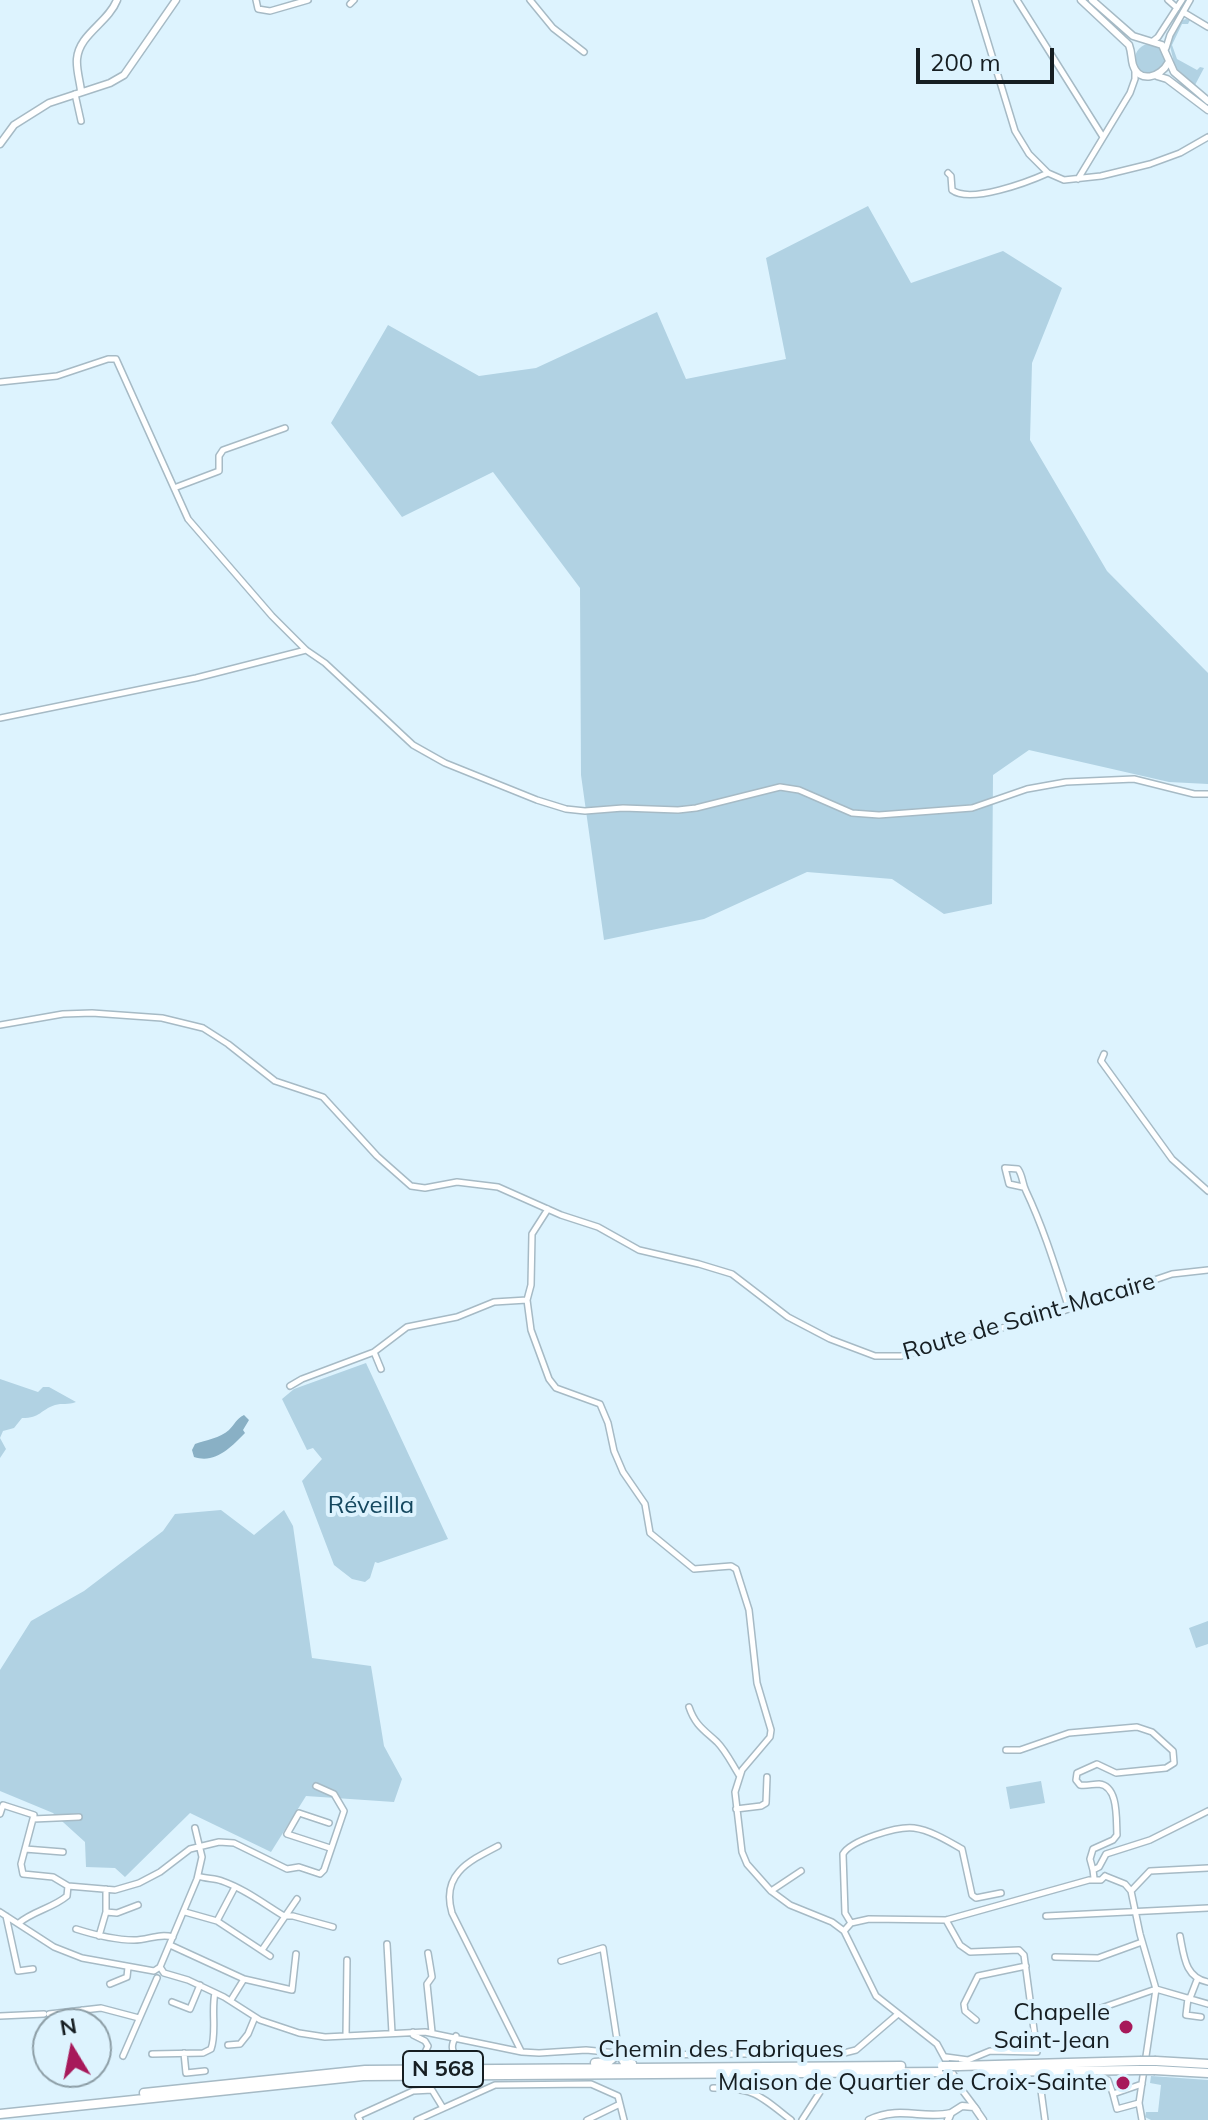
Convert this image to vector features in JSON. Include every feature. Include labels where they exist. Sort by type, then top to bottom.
[{"type":"highway","points":[[522,2068],[604,2063],[619,2053],[625,2063],[698,2067]]},
{"type":"highway","points":[[457,2059],[465,2065],[511,2069]]},
{"type":"highway","points":[[365,2070],[415,2065],[421,2061]]},
{"type":"highway","points":[[888,2069],[943,2065],[959,2069],[1208,2064]]},
{"type":"highway","points":[[1155,2066],[1208,2073]]},
{"type":"highway","name":"N 568","points":[[0,2111],[365,2070],[888,2069]]},
{"type":"highway","name":"N 568","points":[[0,2111],[363,2076],[888,2069]]},
{"type":"main road","points":[[78,92],[77,59],[81,45],[106,19],[117,0]]},
{"type":"main road","points":[[0,144],[22,119],[49,103],[110,83],[124,75],[176,0]]},
{"type":"main road","points":[[1081,0],[1126,42],[1133,54],[1135,69],[1147,77],[1167,79],[1208,110]]},
{"type":"main road","points":[[1092,0],[1133,36],[1166,48],[1174,72],[1208,101]]},
{"type":"main road","points":[[1133,54],[1138,45],[1150,41]]},
{"type":"main road","points":[[1157,76],[1169,60]]},
{"type":"main road","points":[[869,2120],[892,2112],[938,2118],[969,2106],[978,2111],[983,2120]]},
{"type":"street","points":[[256,0],[258,9],[270,11],[308,0]]},
{"type":"street","points":[[530,0],[553,28],[584,52]]},
{"type":"street","points":[[975,0],[1015,131],[1029,154],[1048,173],[1064,180],[1078,180],[1150,164],[1180,153],[1208,137]]},
{"type":"street","points":[[1017,0],[1103,137]]},
{"type":"street","points":[[1168,0],[1208,27]]},
{"type":"street","points":[[1166,48],[1182,0]]},
{"type":"street","points":[[1150,41],[1158,37],[1190,0]]},
{"type":"street","points":[[1133,87],[1135,69]]},
{"type":"street","points":[[1078,180],[1133,87],[1147,77]]},
{"type":"street","points":[[78,92],[81,121]]},
{"type":"street","points":[[948,173],[952,190],[960,194],[1013,188],[1048,173]]},
{"type":"street","points":[[0,382],[57,376],[116,359],[188,519],[272,616],[413,745],[428,755],[537,800],[566,809],[687,810],[780,787],[799,790],[862,815],[917,814],[972,808],[1046,784],[1116,779],[1134,779],[1208,794]]},
{"type":"street","points":[[174,488],[219,471],[219,456],[223,450],[285,428]]},
{"type":"street","points":[[0,718],[196,678],[306,650]]},
{"type":"street","name":"Route de Saint-Macaire","points":[[0,1025],[63,1014],[92,1013],[162,1018],[203,1028],[275,1081],[323,1097],[377,1156],[411,1186],[425,1188],[457,1182],[498,1187],[598,1227],[639,1250],[732,1274],[788,1317],[830,1339],[875,1356],[901,1356],[1069,1309],[1172,1274],[1208,1270]]},
{"type":"street","points":[[1104,1054],[1101,1061],[1172,1159],[1208,1191]]},
{"type":"street","points":[[1023,1187],[1009,1184],[1005,1168],[1018,1169],[1023,1176],[1023,1187],[1049,1243],[1069,1309]]},
{"type":"street","points":[[548,1209],[532,1234],[531,1285],[527,1300],[531,1330],[549,1379],[566,1394],[600,1404],[614,1451],[623,1472],[645,1504],[647,1525],[655,1539],[694,1569],[731,1566],[736,1569],[749,1610],[757,1683],[771,1730],[770,1737],[741,1773],[735,1792],[742,1852],[747,1864],[771,1891],[790,1905],[832,1922],[844,1931],[876,1996],[937,2044],[943,2065],[978,2111]]},
{"type":"street","points":[[290,1386],[374,1352],[407,1327],[457,1317],[494,1302],[527,1300]]},
{"type":"street","points":[[374,1352],[381,1369]]},
{"type":"street","points":[[689,1707],[702,1732],[718,1743],[741,1773]]},
{"type":"street","points":[[1006,1750],[1020,1750],[1069,1733],[1137,1727],[1152,1732],[1173,1751],[1176,1760],[1170,1767],[1116,1773],[1097,1764],[1077,1773],[1076,1780],[1080,1785],[1104,1786],[1111,1790],[1117,1835],[1093,1849],[1090,1859],[1096,1868],[1104,1870],[1105,1876]]},
{"type":"street","points":[[736,1809],[766,1803],[767,1777]]},
{"type":"street","points":[[33,1817],[21,1864],[23,1874],[53,1877],[68,1886],[115,1890],[139,1883],[160,1872],[190,1849],[219,1842],[234,1843],[287,1869],[299,1867],[320,1874],[344,1811],[334,1794],[316,1786]]},
{"type":"street","points":[[0,1814],[3,1805],[33,1817],[79,1817]]},
{"type":"street","points":[[1094,1878],[1096,1868],[1112,1850],[1150,1840],[1208,1811]]},
{"type":"street","points":[[329,1823],[299,1813],[287,1834],[330,1848]]},
{"type":"street","points":[[851,1923],[845,1913],[843,1854],[847,1847],[885,1832],[914,1827],[943,1838],[962,1849],[972,1895],[976,1898],[1001,1893]]},
{"type":"street","points":[[3,1913],[54,1947],[82,1958],[162,1977],[170,1945],[198,1876],[202,1857],[195,1828]]},
{"type":"street","points":[[498,1846],[473,1859],[449,1883],[448,1899],[452,1913],[522,2052]]},
{"type":"street","points":[[25,1849],[63,1852]]},
{"type":"street","points":[[1131,1891],[1150,1871],[1208,1868]]},
{"type":"street","points":[[771,1891],[801,1871]]},
{"type":"street","points":[[198,1876],[218,1879],[284,1916],[333,1927]]},
{"type":"street","points":[[1105,1876],[1125,1884],[1131,1891],[1156,1989],[1139,2103],[1142,2120]]},
{"type":"street","points":[[844,1931],[851,1923],[869,1919],[946,1920],[1094,1878],[1101,1880],[1105,1876]]},
{"type":"street","points":[[19,1923],[62,1901],[67,1896],[68,1886]]},
{"type":"street","points":[[217,1921],[235,1887]]},
{"type":"street","points":[[99,1936],[106,1912],[106,1889]]},
{"type":"street","points":[[262,1950],[297,1899]]},
{"type":"street","points":[[106,1912],[117,1913],[138,1905]]},
{"type":"street","points":[[1046,1916],[1208,1908]]},
{"type":"street","points":[[185,1912],[217,1921],[270,1956]]},
{"type":"street","points":[[3,1913],[18,1971],[33,1969]]},
{"type":"street","points":[[943,2065],[990,2051],[1037,2052],[1024,1955],[1019,1950],[970,1952],[960,1945],[946,1920]]},
{"type":"street","points":[[76,1929],[99,1936],[135,1940],[157,1936],[173,1938]]},
{"type":"street","points":[[1180,1936],[1187,1969],[1197,1980],[1208,1982]]},
{"type":"street","points":[[1055,1957],[1098,1958],[1142,1942]]},
{"type":"street","points":[[387,1944],[392,2033]]},
{"type":"street","points":[[170,1945],[244,1979],[292,1990],[296,1954]]},
{"type":"street","points":[[561,1961],[603,1948],[619,2053]]},
{"type":"street","points":[[428,1953],[432,1977],[427,1984],[432,2032]]},
{"type":"street","points":[[346,2036],[347,1960]]},
{"type":"street","points":[[976,2020],[965,2011],[964,2004],[978,1976],[1026,1966]]},
{"type":"street","points":[[110,1984],[127,1977],[128,1967]]},
{"type":"street","points":[[123,2056],[155,1975],[162,1970]]},
{"type":"street","name":"Chemin des Fabriques","points":[[162,1970],[231,2000],[256,2017],[299,2033],[325,2037],[432,2032],[522,2052],[844,2053],[856,2050],[898,2014]]},
{"type":"street","points":[[231,2000],[244,1979]]},
{"type":"street","points":[[1197,1980],[1186,2015],[1201,2017]]},
{"type":"street","points":[[172,2002],[190,2009],[200,1985]]},
{"type":"street","points":[[1081,2015],[1156,1989],[1208,2004]]},
{"type":"street","points":[[152,2054],[203,2053],[211,2049],[215,1993]]},
{"type":"street","points":[[112,2011],[139,2018]]},
{"type":"street","points":[[0,2016],[32,2015]]},
{"type":"street","points":[[228,2045],[240,2044],[256,2017]]},
{"type":"street","points":[[413,2032],[428,2046],[421,2061]]},
{"type":"street","points":[[456,2036],[452,2052],[457,2059]]},
{"type":"street","points":[[184,2053],[186,2073],[205,2071]]},
{"type":"street","points":[[1108,2080],[1117,2109],[1139,2103]]},
{"type":"street","points":[[802,2120],[820,2092],[812,2081]]},
{"type":"street","points":[[1040,2083],[1045,2120]]},
{"type":"street","points":[[417,2120],[495,2085],[591,2084],[618,2096],[624,2120]]},
{"type":"street","points":[[1113,2094],[1143,2084]]},
{"type":"street","points":[[713,2088],[744,2088],[756,2093],[791,2120]]},
{"type":"street","points":[[360,2120],[358,2116],[413,2091],[432,2090],[443,2108]]},
{"type":"street","points":[[952,2114],[961,2101],[962,2090]]},
{"type":"street","points":[[587,2120],[620,2104]]},
{"type":"green space","points":[[1190,20],[1188,24],[1182,24],[1172,45],[1177,59],[1197,70],[1204,68],[1195,85],[1175,67],[1170,46],[1170,38],[1180,21]]},
{"type":"green space","points":[[1150,44],[1161,48],[1165,59],[1161,70],[1150,74],[1139,70],[1135,59],[1139,48]]},
{"type":"green space","points":[[868,206],[911,283],[1003,251],[1062,288],[1032,363],[1030,440],[1107,571],[1208,673],[1208,784],[1169,782],[1029,750],[993,775],[992,904],[944,914],[892,879],[807,872],[704,919],[604,940],[581,775],[580,588],[493,472],[402,517],[331,423],[388,325],[479,376],[536,368],[657,312],[686,379],[786,359],[766,258]]},
{"type":"green space","name":"Réveilla","points":[[366,1363],[448,1539],[375,1562],[370,1578],[365,1582],[352,1579],[334,1565],[302,1481],[322,1459],[313,1448],[307,1450],[282,1399],[294,1389]]},
{"type":"green space","points":[[0,1379],[38,1392],[43,1387],[49,1387],[76,1402],[55,1405],[37,1415],[22,1418],[14,1428],[3,1431],[0,1438]]},
{"type":"green space","points":[[0,1438],[6,1449],[0,1458]]},
{"type":"green space","points":[[221,1510],[254,1535],[284,1510],[293,1526],[312,1658],[371,1666],[384,1746],[402,1779],[394,1802],[306,1796],[271,1852],[190,1813],[125,1877],[115,1868],[86,1867],[85,1842],[53,1813],[0,1791],[0,1670],[31,1621],[84,1591],[163,1531],[175,1514]]},
{"type":"green space","points":[[1208,1621],[1208,1644],[1196,1648],[1189,1628]]},
{"type":"green space","points":[[1041,1781],[1045,1803],[1010,1809],[1006,1787]]},
{"type":"green space","points":[[1151,2076],[1208,2080],[1208,2120],[1151,2120],[1145,2117],[1146,2112],[1158,2112],[1161,2085],[1150,2083]]},
{"type":"shaded area","points":[[244,1415],[249,1420],[243,1430],[245,1433],[229,1449],[209,1458],[194,1457],[192,1450],[195,1444],[225,1433]]},
{"type":"place","name":"Chapelle Saint-Jean","points":[[1126,2027]]},
{"type":"place","name":"Maison de Quartier de Croix-Sainte","points":[[1123,2083]]}]
